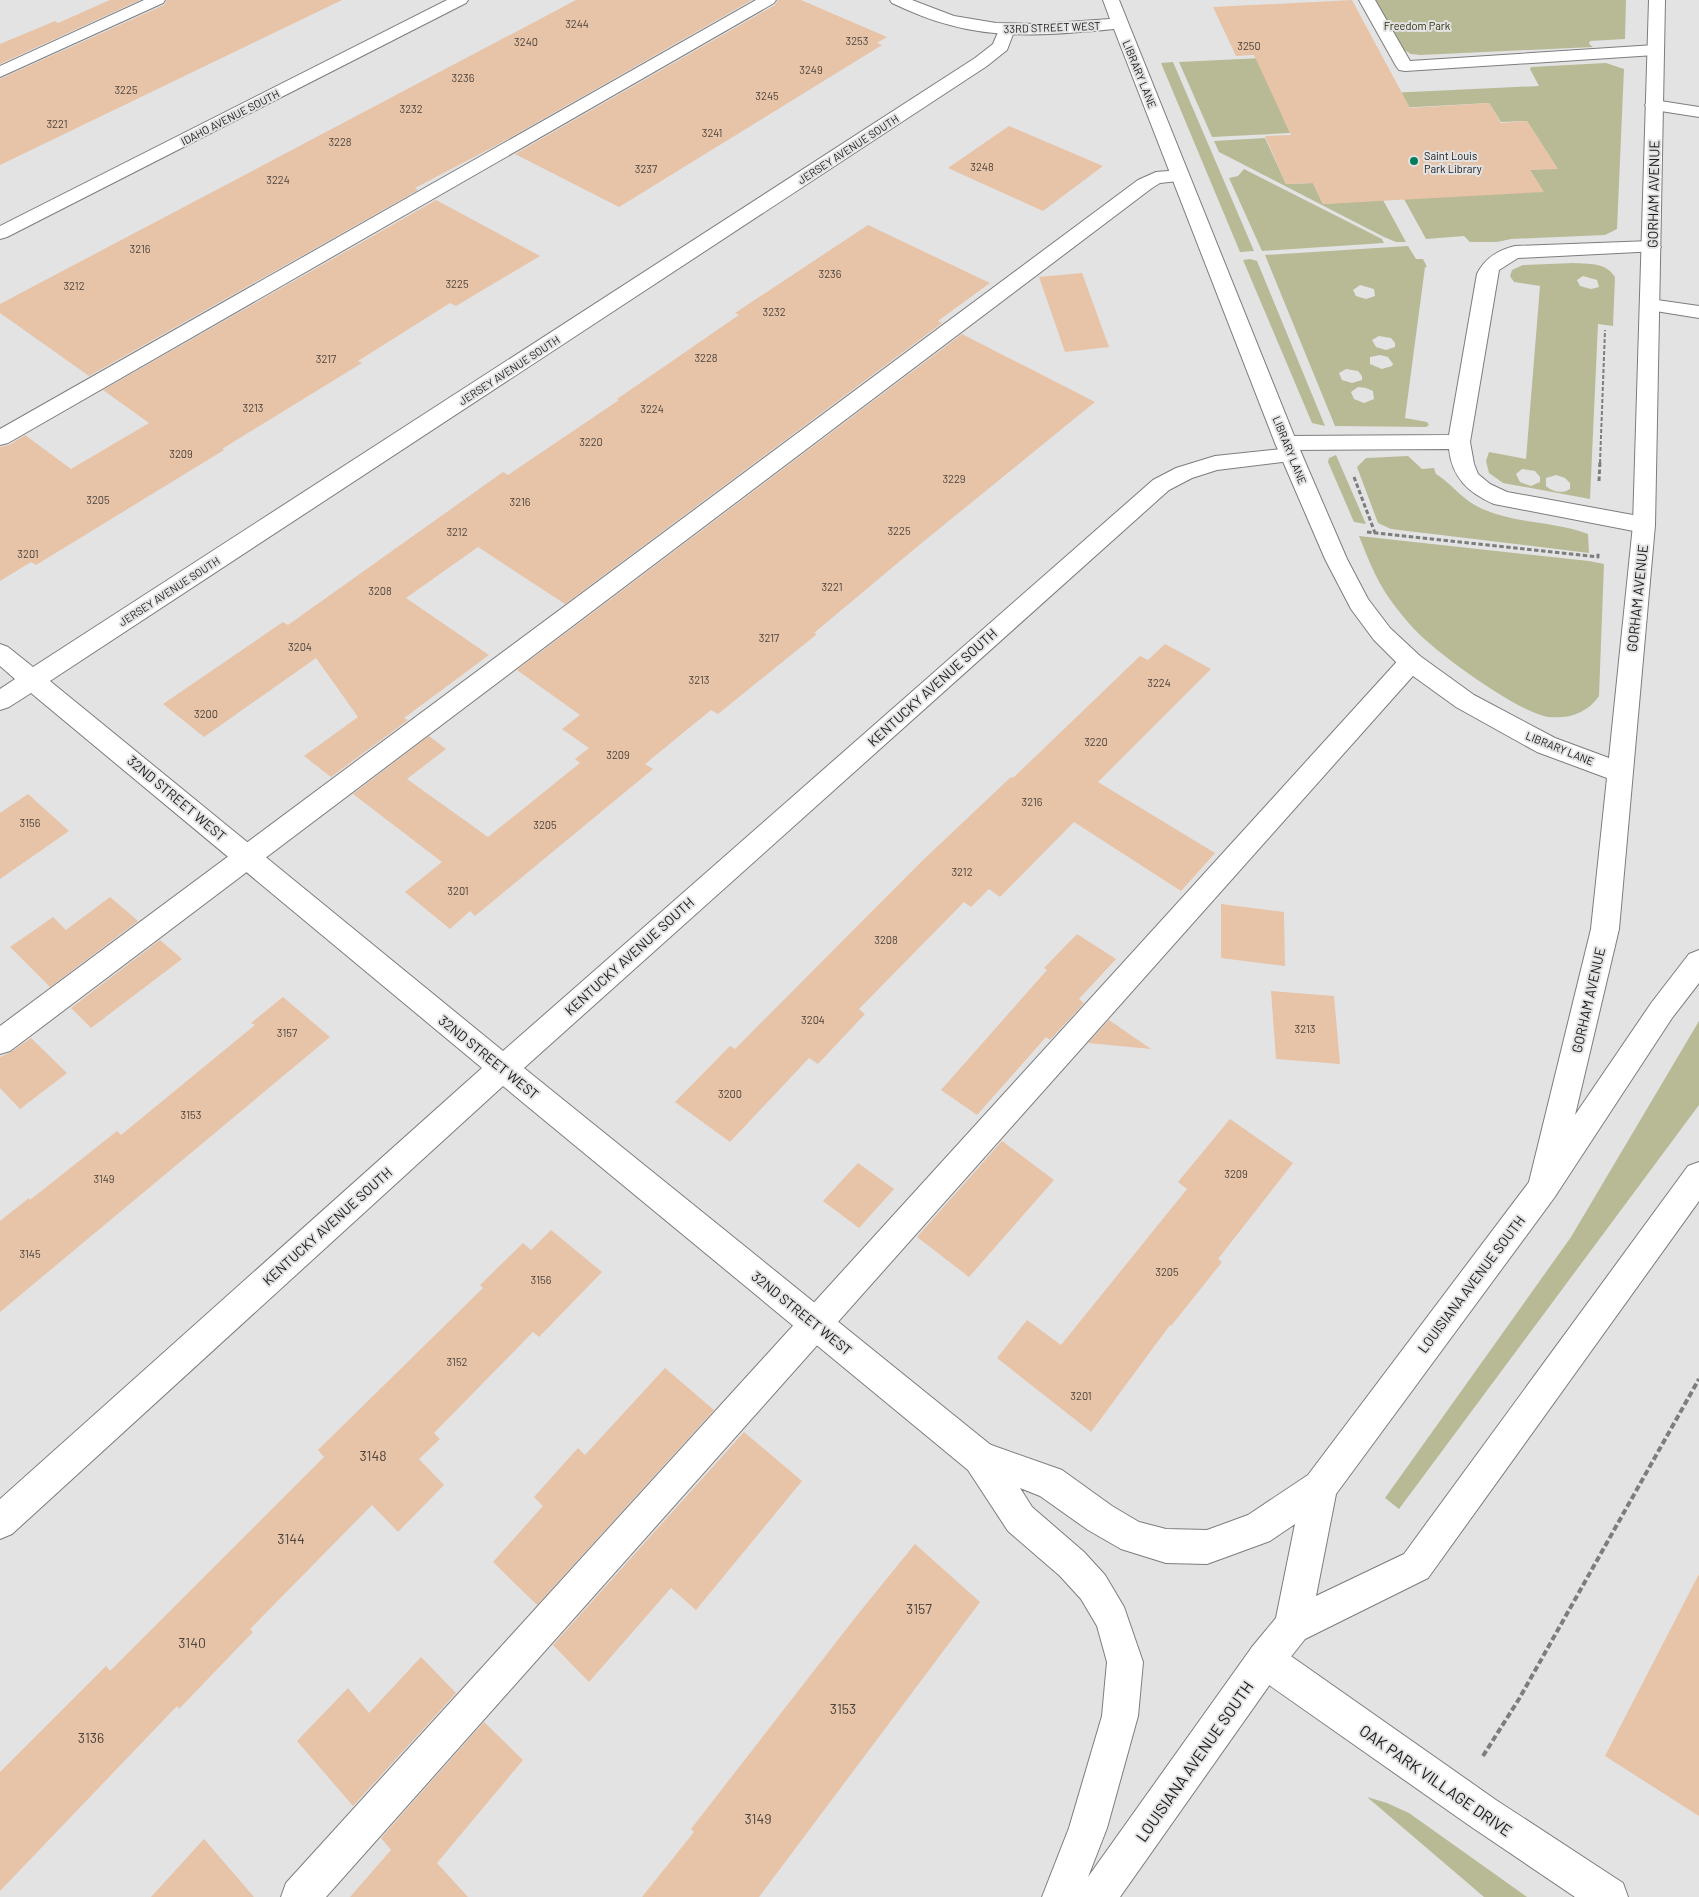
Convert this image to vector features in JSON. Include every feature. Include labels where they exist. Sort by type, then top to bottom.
[{"type":"street","points":[[0,72],[158,0]]},
{"type":"street","name":"IDAHO AVENUE SOUTH","points":[[0,233],[460,0]]},
{"type":"street","points":[[0,438],[768,0]]},
{"type":"street","name":"33RD STREET WEST","points":[[898,0],[954,21],[1007,29],[1120,24]]},
{"type":"street","name":"LIBRARY LANE","points":[[1111,0],[1289,449],[1336,560],[1359,604],[1382,634],[1411,662],[1465,701],[1504,724],[1546,745],[1619,772]]},
{"type":"street","points":[[1367,0],[1405,66],[1655,50]]},
{"type":"street","name":"GORHAM AVENUE","points":[[1543,1188],[1605,929],[1644,526],[1652,247],[1656,0]]},
{"type":"street","name":"JERSEY AVENUE SOUTH","points":[[0,701],[982,62],[1001,46],[1007,29]]},
{"type":"street","points":[[1654,105],[1699,112]]},
{"type":"street","points":[[0,1042],[1145,184],[1156,178],[1180,176]]},
{"type":"street","points":[[1644,526],[1502,499],[1481,490],[1466,476],[1461,462],[1459,442],[1490,265],[1500,258],[1515,252],[1652,247]]},
{"type":"street","points":[[1650,305],[1699,312]]},
{"type":"street","name":"KENTUCKY AVENUE SOUTH","points":[[0,1522],[503,1068],[1161,484],[1184,473],[1215,463],[1338,442],[1459,442]]},
{"type":"street","name":"32ND STREET WEST","points":[[0,653],[980,1458]]},
{"type":"street","points":[[300,1897],[814,1323],[1411,662]]},
{"type":"street","name":"LOUISIANA AVENUE SOUTH","points":[[1292,1626],[1320,1487],[1543,1188],[1662,1010],[1699,962]]},
{"type":"street","name":"LOUISIANA AVENUE SOUTH","points":[[1098,1897],[1264,1660],[1292,1626],[1416,1566],[1699,1176]]},
{"type":"street","points":[[980,1458],[1050,1482],[1100,1518],[1133,1537],[1166,1546],[1208,1547],[1258,1528],[1320,1487]]},
{"type":"street","points":[[980,1458],[1020,1519],[1072,1564],[1094,1587],[1112,1619],[1124,1662],[1120,1716],[1088,1828],[1061,1897]]},
{"type":"street","name":"OAK PARK VILLAGE DRIVE","points":[[1264,1660],[1461,1798],[1609,1897]]},
{"type":"path","points":[[1338,442],[1347,458],[1375,533]]},
{"type":"path","points":[[1461,1798],[1488,1747],[1520,1699],[1699,1379]]},
{"type":"green space","name":"Freedom Park","points":[[1373,0],[1626,0],[1625,39],[1590,41],[1589,44],[1593,47],[1411,54],[1401,48]]},
{"type":"green space","points":[[1361,53],[1282,115],[1290,133],[1212,137],[1179,62]]},
{"type":"green space","points":[[1173,62],[1254,251],[1240,252],[1161,63]]},
{"type":"green space","points":[[1606,63],[1624,69],[1617,229],[1605,235],[1511,239],[1497,242],[1470,242],[1464,236],[1426,239],[1404,199],[1543,191],[1530,170],[1557,168],[1527,121],[1501,122],[1489,103],[1398,108],[1389,93],[1539,86],[1530,69],[1531,67]]},
{"type":"green space","points":[[1265,138],[1286,184],[1313,183],[1323,204],[1383,200],[1406,242],[1396,242],[1384,237],[1219,152],[1214,141]]},
{"type":"green space","points":[[1244,169],[1382,239],[1384,243],[1262,251],[1229,178],[1238,176]]},
{"type":"green space","points":[[1408,246],[1416,259],[1423,259],[1427,267],[1425,267],[1405,418],[1427,422],[1429,425],[1426,427],[1335,426],[1265,255]],"holes":[[[1360,285],[1374,289],[1375,296],[1366,299],[1356,296],[1353,290]],[[1379,336],[1391,338],[1395,343],[1395,347],[1386,350],[1376,347],[1372,340]],[[1380,355],[1388,357],[1393,364],[1382,369],[1370,364],[1370,357]],[[1346,369],[1358,371],[1362,376],[1362,380],[1352,383],[1342,380],[1339,373]],[[1358,387],[1373,391],[1374,399],[1364,403],[1354,399],[1351,392]]]},
{"type":"green space","points":[[1243,260],[1257,261],[1325,426],[1312,423]]},
{"type":"green space","points":[[1591,264],[1602,266],[1615,277],[1613,326],[1598,324],[1590,499],[1503,483],[1489,473],[1486,461],[1489,452],[1526,459],[1540,286],[1514,282],[1510,276],[1512,270],[1523,265]],"holes":[[[1583,276],[1597,280],[1599,287],[1591,289],[1580,286],[1577,280]],[[1522,469],[1535,471],[1540,477],[1540,482],[1531,486],[1520,482],[1516,474]],[[1556,475],[1565,478],[1570,483],[1570,489],[1561,492],[1552,490],[1546,486],[1546,478]]]},
{"type":"green space","points":[[1336,455],[1366,524],[1354,522],[1328,462],[1329,458]]},
{"type":"green space","points":[[1408,456],[1422,469],[1434,468],[1436,474],[1464,498],[1485,510],[1510,518],[1563,527],[1588,534],[1589,553],[1391,529],[1378,523],[1357,467],[1366,458]]},
{"type":"green space","points":[[1359,536],[1604,564],[1599,696],[1589,707],[1577,714],[1564,717],[1549,717],[1536,713],[1500,695],[1444,655],[1406,620],[1379,581]]},
{"type":"green space","points":[[1699,1021],[1699,1105],[1399,1509],[1385,1498],[1571,1237]]},
{"type":"green space","points":[[1367,1797],[1387,1803],[1409,1813],[1527,1897],[1484,1897]]},
{"type":"building","points":[[110,0],[140,0],[0,64],[0,44],[55,21],[58,23]]},
{"type":"building","points":[[167,0],[342,0],[0,165],[0,79],[164,5]]},
{"type":"building","points":[[576,0],[752,0],[497,145],[415,188],[418,190],[89,376],[0,313],[0,304]]},
{"type":"building","points":[[778,0],[801,0],[887,37],[877,43],[882,45],[619,207],[515,154],[775,5]]},
{"type":"building","name":"Saint Louis Park Library","points":[[1352,0],[1410,108],[1489,103],[1501,123],[1527,121],[1558,169],[1530,170],[1544,192],[1323,204],[1313,183],[1286,184],[1265,136],[1291,135],[1254,55],[1236,56],[1213,7]]},
{"type":"building","points":[[1009,126],[1103,166],[1043,211],[948,168]]},
{"type":"building","points":[[436,200],[540,256],[456,306],[450,303],[358,361],[362,363],[222,449],[224,450],[36,565],[31,562],[0,581],[0,447],[9,445],[25,435],[71,469],[149,423],[103,390]]},
{"type":"building","points":[[868,225],[990,283],[938,321],[942,323],[565,604],[478,547],[406,598],[489,655],[404,718],[408,720],[331,777],[304,756],[358,717],[316,658],[204,737],[163,704],[283,622],[288,625],[503,472],[508,475],[619,400],[617,399],[739,315],[735,313]]},
{"type":"building","points":[[1082,273],[1109,347],[1065,352],[1039,277]]},
{"type":"building","points":[[962,334],[1095,402],[918,546],[814,633],[817,634],[718,714],[711,710],[645,764],[653,769],[475,916],[470,911],[450,929],[405,892],[442,862],[353,794],[429,736],[446,749],[407,779],[488,837],[580,763],[575,759],[589,748],[562,729],[580,715],[517,670]]},
{"type":"building","points":[[1165,644],[1211,669],[1098,782],[1215,853],[1181,891],[1074,822],[1000,897],[989,889],[971,907],[964,902],[859,1009],[865,1014],[818,1064],[809,1058],[730,1142],[675,1102],[730,1046],[735,1049],[922,861],[1011,777],[1013,778],[1140,656],[1148,660]]},
{"type":"building","points":[[28,794],[69,831],[0,879],[0,813]]},
{"type":"building","points":[[110,897],[138,921],[50,987],[10,947],[53,917],[66,930]]},
{"type":"building","points":[[1221,904],[1284,912],[1285,966],[1221,958]]},
{"type":"building","points":[[1077,934],[1116,959],[1079,999],[1084,1003],[1050,1040],[1046,1037],[977,1115],[941,1090],[1047,970],[1044,968]]},
{"type":"building","points":[[160,940],[182,959],[91,1028],[71,1008]]},
{"type":"building","points":[[1271,991],[1334,996],[1340,1064],[1276,1059]]},
{"type":"building","points":[[283,997],[330,1037],[0,1312],[0,1221],[29,1198],[30,1200],[117,1131],[121,1135],[255,1025],[251,1023]]},
{"type":"building","points":[[1109,1020],[1151,1049],[1088,1043]]},
{"type":"building","points":[[31,1038],[67,1073],[20,1109],[0,1088],[0,1057]]},
{"type":"building","points":[[1230,1119],[1293,1163],[1218,1259],[1222,1262],[1170,1325],[1091,1432],[997,1358],[1027,1320],[1061,1345],[1187,1189],[1178,1182]]},
{"type":"building","points":[[1002,1141],[1054,1180],[969,1277],[917,1237]]},
{"type":"building","points":[[858,1163],[894,1189],[859,1228],[823,1201]]},
{"type":"building","points":[[551,1230],[602,1272],[539,1337],[533,1332],[434,1433],[440,1439],[419,1459],[444,1485],[398,1532],[372,1505],[250,1629],[253,1632],[179,1709],[177,1706],[0,1891],[0,1772],[106,1666],[110,1671],[324,1457],[318,1450],[483,1288],[480,1285],[523,1243],[531,1250]]},
{"type":"building","points":[[665,1368],[714,1410],[537,1605],[493,1562],[543,1506],[534,1497],[578,1448],[585,1455]]},
{"type":"building","points":[[744,1432],[802,1481],[696,1610],[671,1588],[589,1682],[553,1645]]},
{"type":"building","points":[[915,1544],[980,1602],[759,1897],[642,1897],[694,1832],[691,1829],[858,1614]]},
{"type":"building","points":[[1699,1574],[1699,1816],[1605,1756]]},
{"type":"building","points":[[421,1657],[456,1693],[353,1806],[297,1741],[348,1688],[369,1713]]},
{"type":"building","points":[[484,1722],[523,1760],[437,1863],[468,1897],[350,1897],[391,1850],[381,1838]]},
{"type":"building","points":[[204,1839],[254,1897],[151,1897]]},
{"type":"place","name":"Saint Louis Park Library","points":[[1414,161]]}]
